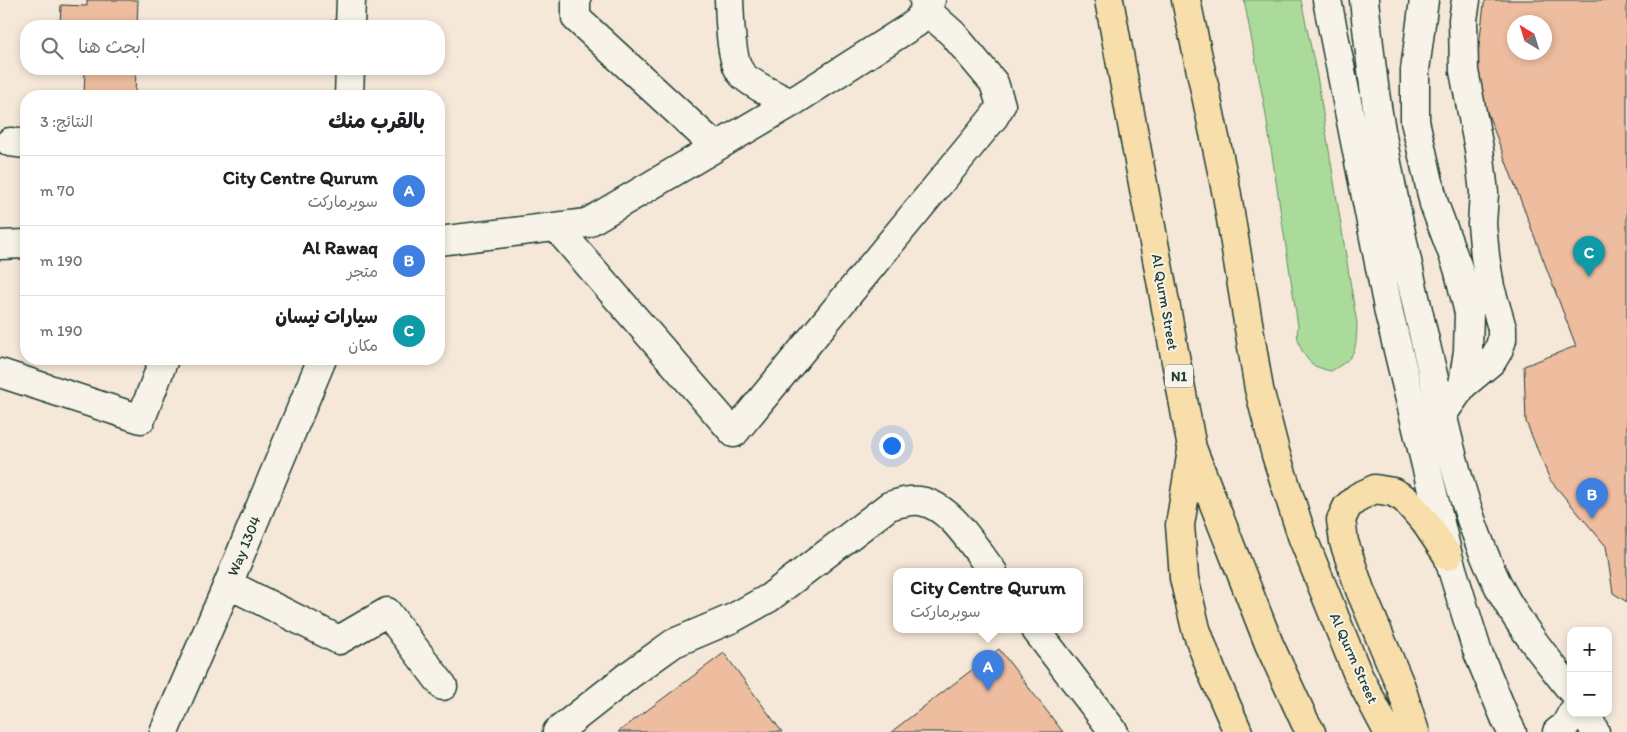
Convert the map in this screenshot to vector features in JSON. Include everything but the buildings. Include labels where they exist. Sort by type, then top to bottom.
[{"type":"highway","name":"Al Qurm Street","points":[[1110,0],[1192,448],[1269,644],[1305,722],[1312,732]]},
{"type":"highway","name":"Al Qurm Street","points":[[1186,0],[1227,196],[1259,389],[1276,455],[1302,536],[1358,675],[1388,732]]},
{"type":"highway","points":[[1192,448],[1180,525],[1184,578],[1196,629],[1211,670],[1238,732]]},
{"type":"highway","points":[[1415,732],[1401,686],[1360,590],[1344,542],[1341,520],[1347,507],[1358,498],[1375,489],[1393,492],[1405,499],[1425,522],[1448,556]]},
{"type":"street","points":[[350,20],[351,0]]},
{"type":"street","points":[[576,0],[576,18],[716,147]]},
{"type":"street","points":[[729,0],[735,57],[741,73],[772,94],[791,103]]},
{"type":"street","points":[[1327,0],[1389,313],[1448,556],[1477,650],[1512,728]]},
{"type":"street","points":[[1364,0],[1378,112],[1406,257],[1442,415],[1467,511],[1476,538],[1508,604],[1530,637],[1567,685]]},
{"type":"street","points":[[1424,0],[1415,70],[1415,121],[1434,204],[1458,268],[1469,313],[1468,350],[1463,385]]},
{"type":"street","points":[[1442,415],[1463,385],[1492,361],[1502,340],[1502,328],[1490,287],[1484,256],[1482,224],[1484,193],[1479,149],[1464,70],[1463,20],[1466,0]]},
{"type":"street","points":[[445,240],[556,226],[587,223],[791,103],[916,23],[927,3],[994,83],[1001,105],[994,117],[734,434],[556,226]]},
{"type":"street","points":[[349,90],[350,75]]},
{"type":"street","points":[[0,245],[20,244]]},
{"type":"street","points":[[0,373],[141,419],[162,365]]},
{"type":"street","name":"Way 1304","points":[[164,732],[319,365]]},
{"type":"street","points":[[557,732],[628,676],[674,643],[733,618],[769,598],[890,506],[904,502],[919,501],[933,505],[946,513],[989,568]]},
{"type":"street","points":[[228,584],[339,640],[387,612],[443,686]]},
{"type":"street","points":[[1038,633],[1114,732]]},
{"type":"street","points":[[1557,732],[1565,726],[1570,717]]},
{"type":"street","points":[[1588,717],[1595,732]]},
{"type":"green space","points":[[1244,0],[1301,0],[1317,76],[1357,324],[1353,353],[1345,362],[1331,371],[1311,363],[1299,343],[1265,109]]},
{"type":"place","name":"سيارات نيسان","points":[[1589,277]]},
{"type":"place","name":"Al Rawaq","points":[[1592,519]]},
{"type":"place","name":"City Centre Qurum","points":[[988,691]]}]
